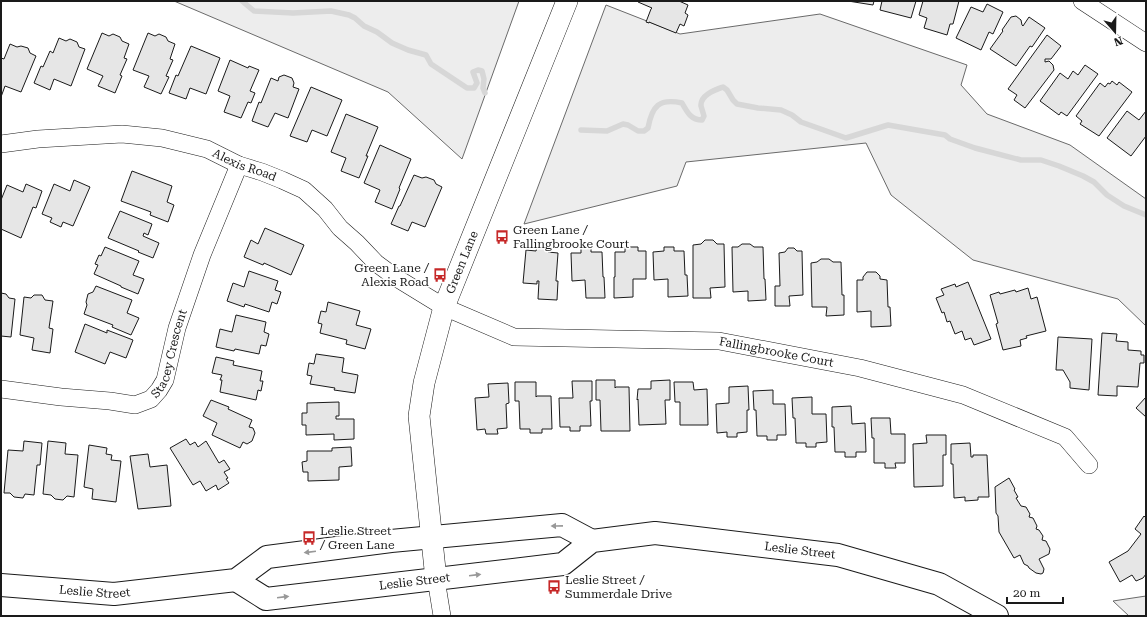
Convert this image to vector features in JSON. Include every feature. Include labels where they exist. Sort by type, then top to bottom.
[{"type":"main road","points":[[236,580],[267,557],[432,537],[562,525],[592,541]]},
{"type":"main road","name":"Leslie Street","points":[[1,585],[114,594],[236,580],[266,599],[563,564],[592,541],[655,533],[838,555],[939,584],[997,616]]},
{"type":"street","name":"Green Lane","points":[[436,579],[419,416],[424,383],[444,307],[568,1]]},
{"type":"street","points":[[1082,1],[1146,43]]},
{"type":"street","name":"Alexis Road","points":[[1,144],[38,139],[122,134],[162,138],[207,149],[239,165],[262,172],[304,190],[325,209],[340,228],[376,263],[395,277],[444,307]]},
{"type":"street","name":"Stacey Crescent","points":[[1,389],[135,405],[150,399],[159,390],[165,380],[177,328],[202,255],[239,165]]},
{"type":"street","name":"Fallingbrooke Court","points":[[444,307],[514,337],[719,341],[860,368],[963,395],[1065,438],[1089,465]]},
{"type":"street","points":[[436,579],[442,616]]},
{"type":"shaded area","points":[[174,1],[519,1],[462,159],[388,92]]},
{"type":"shaded area","points":[[606,5],[680,34],[820,14],[967,65],[961,85],[987,114],[1070,145],[1146,199],[1146,326],[1118,299],[973,260],[891,195],[866,143],[686,162],[677,186],[524,224]]},
{"type":"shaded area","points":[[1146,596],[1146,616],[1129,616],[1113,601]]},
{"type":"building","points":[[679,1],[688,5],[685,13],[688,15],[684,26],[680,24],[676,33],[646,22],[652,8],[638,2]]},
{"type":"building","points":[[848,1],[874,1],[873,5]]},
{"type":"building","points":[[882,1],[916,1],[911,18],[880,10]]},
{"type":"building","points":[[923,1],[959,1],[953,24],[950,24],[947,35],[924,28],[927,18],[919,15]]},
{"type":"building","points":[[987,4],[1003,12],[993,34],[989,32],[981,50],[956,38],[971,7],[983,12]]},
{"type":"building","points":[[1016,16],[1021,20],[1023,26],[1029,17],[1045,28],[1016,66],[990,49],[1011,17]]},
{"type":"building","points":[[102,33],[109,36],[113,34],[129,44],[124,58],[127,59],[120,75],[122,76],[115,93],[98,86],[103,76],[87,69]]},
{"type":"building","points":[[148,33],[155,36],[159,34],[175,44],[170,59],[173,60],[166,76],[169,77],[161,94],[144,87],[149,76],[133,70]]},
{"type":"building","points":[[1047,35],[1061,46],[1051,59],[1045,59],[1045,62],[1049,61],[1053,65],[1054,70],[1025,108],[1014,100],[1017,95],[1008,89]]},
{"type":"building","points":[[59,38],[66,41],[70,39],[77,42],[79,47],[85,49],[71,86],[54,79],[50,90],[34,83],[41,66],[43,67],[50,51],[53,53]]},
{"type":"building","points":[[10,44],[17,47],[21,46],[28,48],[30,53],[36,56],[21,92],[5,86],[1,97],[1,58],[4,59]]},
{"type":"building","points":[[191,46],[220,58],[206,94],[190,88],[186,99],[169,93],[176,75],[178,76]]},
{"type":"building","points":[[230,60],[248,68],[249,66],[259,70],[250,91],[255,93],[251,103],[248,102],[241,118],[224,112],[230,96],[218,91]]},
{"type":"building","points":[[1085,65],[1098,74],[1067,116],[1061,112],[1059,115],[1040,101],[1060,73],[1068,79],[1073,71],[1078,75]]},
{"type":"building","points":[[284,75],[292,78],[294,83],[293,87],[299,89],[288,118],[275,113],[268,127],[252,121],[259,102],[261,103],[271,78],[278,81],[279,77]]},
{"type":"building","points":[[1112,81],[1117,85],[1119,82],[1132,92],[1099,136],[1080,124],[1082,121],[1076,116],[1100,83],[1105,87]]},
{"type":"building","points":[[311,87],[342,100],[327,136],[312,130],[307,142],[290,136]]},
{"type":"building","points":[[1127,111],[1139,120],[1146,111],[1146,136],[1131,156],[1107,138]]},
{"type":"building","points":[[346,114],[378,127],[359,178],[341,171],[346,158],[331,152]]},
{"type":"building","points":[[380,145],[411,159],[392,209],[375,202],[380,190],[364,183]]},
{"type":"building","points":[[132,171],[172,186],[167,202],[174,205],[168,222],[150,215],[151,212],[121,201]]},
{"type":"building","points":[[414,175],[434,180],[436,184],[442,187],[425,227],[412,222],[408,231],[391,224]]},
{"type":"building","points":[[74,180],[90,187],[73,226],[63,222],[61,227],[50,222],[52,218],[42,214],[54,184],[70,191]]},
{"type":"building","points":[[26,184],[42,191],[36,208],[33,207],[21,238],[1,229],[1,200],[7,185],[23,192]]},
{"type":"building","points":[[120,211],[152,224],[148,235],[144,233],[143,236],[159,243],[153,258],[108,238]]},
{"type":"building","points":[[265,228],[304,245],[291,275],[264,263],[263,265],[244,257],[251,240],[258,244]]},
{"type":"building","points":[[705,240],[713,240],[717,244],[724,244],[725,287],[710,288],[711,298],[693,298],[693,245],[701,244]]},
{"type":"building","points":[[742,244],[750,244],[754,247],[763,247],[766,300],[748,301],[748,291],[733,292],[732,247],[738,247]]},
{"type":"building","points":[[105,247],[139,261],[133,275],[144,279],[138,294],[94,274],[98,265],[95,264]]},
{"type":"building","points":[[537,247],[549,249],[548,252],[558,253],[556,280],[558,281],[557,300],[538,299],[539,281],[537,281],[537,284],[523,283],[526,250],[536,251]]},
{"type":"building","points":[[591,247],[591,252],[602,252],[605,298],[586,298],[585,280],[572,281],[571,253],[581,253],[581,248]]},
{"type":"building","points":[[625,247],[638,247],[638,251],[646,251],[646,279],[633,279],[633,297],[614,298],[615,252],[625,252]]},
{"type":"building","points":[[664,247],[674,247],[674,251],[684,251],[688,296],[668,297],[668,279],[654,280],[653,252],[664,251]]},
{"type":"building","points":[[788,248],[794,248],[797,251],[802,251],[803,295],[789,296],[790,306],[775,306],[775,286],[780,286],[779,253],[785,252]]},
{"type":"building","points":[[821,259],[841,262],[844,315],[826,316],[827,307],[812,307],[811,263],[817,262]]},
{"type":"building","points":[[249,271],[278,281],[275,290],[281,292],[277,304],[272,302],[269,312],[245,304],[244,307],[227,301],[233,283],[244,287]]},
{"type":"building","points":[[867,272],[876,272],[880,276],[880,279],[887,280],[888,307],[890,307],[891,326],[871,327],[871,311],[857,312],[857,280],[863,280],[863,277]]},
{"type":"building","points":[[968,282],[991,339],[974,345],[971,338],[965,340],[962,331],[955,334],[950,321],[947,322],[944,312],[942,313],[936,298],[944,295],[941,289],[955,284],[956,287]]},
{"type":"building","points":[[96,286],[132,300],[127,313],[139,318],[131,335],[112,327],[113,325],[84,314],[88,294],[93,292]]},
{"type":"building","points":[[1028,288],[1031,299],[1037,297],[1046,331],[1026,336],[1027,338],[1020,340],[1021,346],[1003,350],[996,324],[998,323],[990,295],[1015,290],[1016,292]]},
{"type":"building","points":[[1,293],[6,294],[9,298],[15,299],[11,337],[1,336]]},
{"type":"building","points":[[34,295],[42,295],[45,300],[53,301],[49,328],[53,329],[50,353],[32,350],[34,338],[20,335],[24,297],[31,298]]},
{"type":"building","points":[[328,302],[360,311],[356,325],[371,329],[365,349],[346,344],[347,340],[320,333],[322,324],[318,323],[321,311],[326,312]]},
{"type":"building","points":[[236,315],[266,322],[264,332],[269,334],[266,346],[261,345],[259,354],[216,347],[220,329],[232,332]]},
{"type":"building","points":[[85,324],[107,333],[107,330],[133,340],[126,358],[110,352],[105,364],[75,352]]},
{"type":"building","points":[[1102,333],[1117,334],[1116,341],[1128,342],[1128,350],[1141,351],[1141,355],[1144,355],[1144,363],[1140,363],[1138,387],[1117,386],[1117,396],[1098,395]]},
{"type":"building","points":[[1058,337],[1092,339],[1089,390],[1070,388],[1070,382],[1063,370],[1056,370]]},
{"type":"building","points":[[316,354],[344,358],[342,372],[358,375],[355,393],[310,384],[312,376],[307,375],[309,363],[314,364]]},
{"type":"building","points":[[216,357],[234,361],[233,365],[262,371],[260,381],[263,381],[261,391],[258,390],[256,400],[220,392],[222,380],[220,380],[222,375],[212,373]]},
{"type":"building","points":[[596,380],[615,380],[615,388],[629,387],[630,431],[601,431],[600,400],[596,400]]},
{"type":"building","points":[[670,380],[670,400],[665,400],[666,424],[639,425],[638,399],[637,400],[638,389],[651,389],[651,381]]},
{"type":"building","points":[[572,381],[592,381],[592,401],[590,401],[591,426],[580,426],[580,431],[570,431],[570,427],[560,427],[559,398],[573,398]]},
{"type":"building","points":[[515,382],[536,382],[536,397],[551,396],[552,429],[542,429],[542,433],[530,433],[530,429],[520,429],[519,401],[515,401]]},
{"type":"building","points":[[674,382],[693,382],[694,390],[707,389],[708,425],[680,425],[680,402],[675,402]]},
{"type":"building","points":[[508,383],[509,403],[506,404],[507,428],[497,429],[498,434],[486,434],[485,429],[477,430],[475,398],[489,397],[488,384]]},
{"type":"building","points":[[748,386],[749,410],[747,410],[747,432],[737,433],[737,437],[727,437],[727,432],[717,433],[716,404],[729,403],[729,387]]},
{"type":"building","points":[[773,390],[773,404],[785,404],[786,435],[777,435],[777,440],[767,440],[767,436],[757,436],[756,410],[754,410],[753,391]]},
{"type":"building","points":[[812,397],[812,414],[826,414],[827,442],[816,443],[816,447],[806,447],[806,443],[796,443],[795,418],[793,418],[792,398]]},
{"type":"building","points":[[1146,397],[1146,417],[1136,408]]},
{"type":"building","points":[[211,400],[229,407],[228,409],[252,420],[249,427],[253,428],[255,433],[252,441],[247,444],[243,442],[240,448],[212,435],[217,423],[203,416]]},
{"type":"building","points":[[339,402],[339,416],[336,416],[336,419],[354,419],[354,439],[334,440],[334,434],[306,435],[306,425],[302,425],[302,413],[307,413],[307,403]]},
{"type":"building","points":[[851,406],[852,424],[865,423],[866,452],[856,452],[856,457],[845,457],[845,452],[835,452],[834,427],[832,427],[832,407]]},
{"type":"building","points":[[871,418],[890,418],[891,434],[905,434],[905,463],[895,463],[896,468],[885,468],[885,463],[874,463],[874,438],[872,438]]},
{"type":"building","points":[[926,435],[946,435],[946,455],[943,455],[943,486],[914,487],[913,444],[927,443]]},
{"type":"building","points":[[186,439],[190,445],[195,442],[198,447],[206,441],[219,463],[224,460],[230,469],[224,472],[229,483],[218,490],[216,485],[206,491],[200,481],[193,485],[170,448]]},
{"type":"building","points":[[24,441],[42,443],[40,465],[37,465],[34,495],[25,494],[23,498],[14,497],[10,493],[4,493],[8,450],[23,451]]},
{"type":"building","points":[[48,441],[66,443],[65,454],[78,455],[74,497],[67,496],[63,500],[55,499],[51,495],[43,494]]},
{"type":"building","points":[[970,443],[971,457],[973,457],[973,455],[987,455],[989,497],[978,497],[978,500],[965,501],[965,497],[954,498],[951,444]]},
{"type":"building","points":[[89,445],[107,448],[106,454],[112,455],[111,460],[121,461],[116,502],[92,499],[93,489],[84,487]]},
{"type":"building","points":[[351,447],[352,466],[339,467],[339,480],[308,481],[308,472],[303,472],[302,462],[307,461],[307,451],[332,451],[332,448]]},
{"type":"building","points":[[148,454],[150,467],[167,465],[171,506],[138,509],[130,456]]},
{"type":"building","points":[[1009,478],[1018,497],[1016,498],[1021,506],[1026,507],[1030,514],[1029,517],[1033,518],[1037,526],[1036,529],[1039,530],[1043,536],[1042,540],[1046,541],[1050,549],[1049,554],[1039,559],[1044,569],[1043,573],[1041,574],[1036,573],[1024,564],[1020,555],[1014,558],[999,532],[998,516],[996,513],[995,487]]},
{"type":"building","points":[[1144,516],[1146,518],[1146,574],[1143,578],[1136,581],[1132,575],[1120,582],[1109,562],[1128,551],[1141,534],[1135,529]]},
{"type":"waterway","points":[[242,1],[254,11],[293,13],[331,11],[349,15],[392,43],[408,50],[426,55],[431,64],[467,88],[474,88],[477,83],[473,72],[478,70],[482,71],[484,79],[483,88],[485,93]]},
{"type":"waterway","points":[[581,130],[607,131],[623,124],[628,125],[638,131],[644,131],[648,128],[654,109],[658,105],[668,102],[682,103],[692,117],[702,120],[704,116],[701,102],[705,96],[723,87],[737,104],[781,110],[792,115],[801,122],[846,138],[888,125],[945,135],[950,139],[975,148],[1021,160],[1041,160],[1083,176],[1094,182],[1107,195],[1124,206],[1146,215]]},
{"type":"place","name":"Green Lane / Fallingbrooke Court","points":[[502,237]]},
{"type":"place","name":"Green Lane / Alexis Road","points":[[440,275]]},
{"type":"place","name":"Leslie Street / Green Lane","points":[[309,538]]},
{"type":"place","name":"Leslie Street / Summerdale Drive","points":[[554,587]]}]
